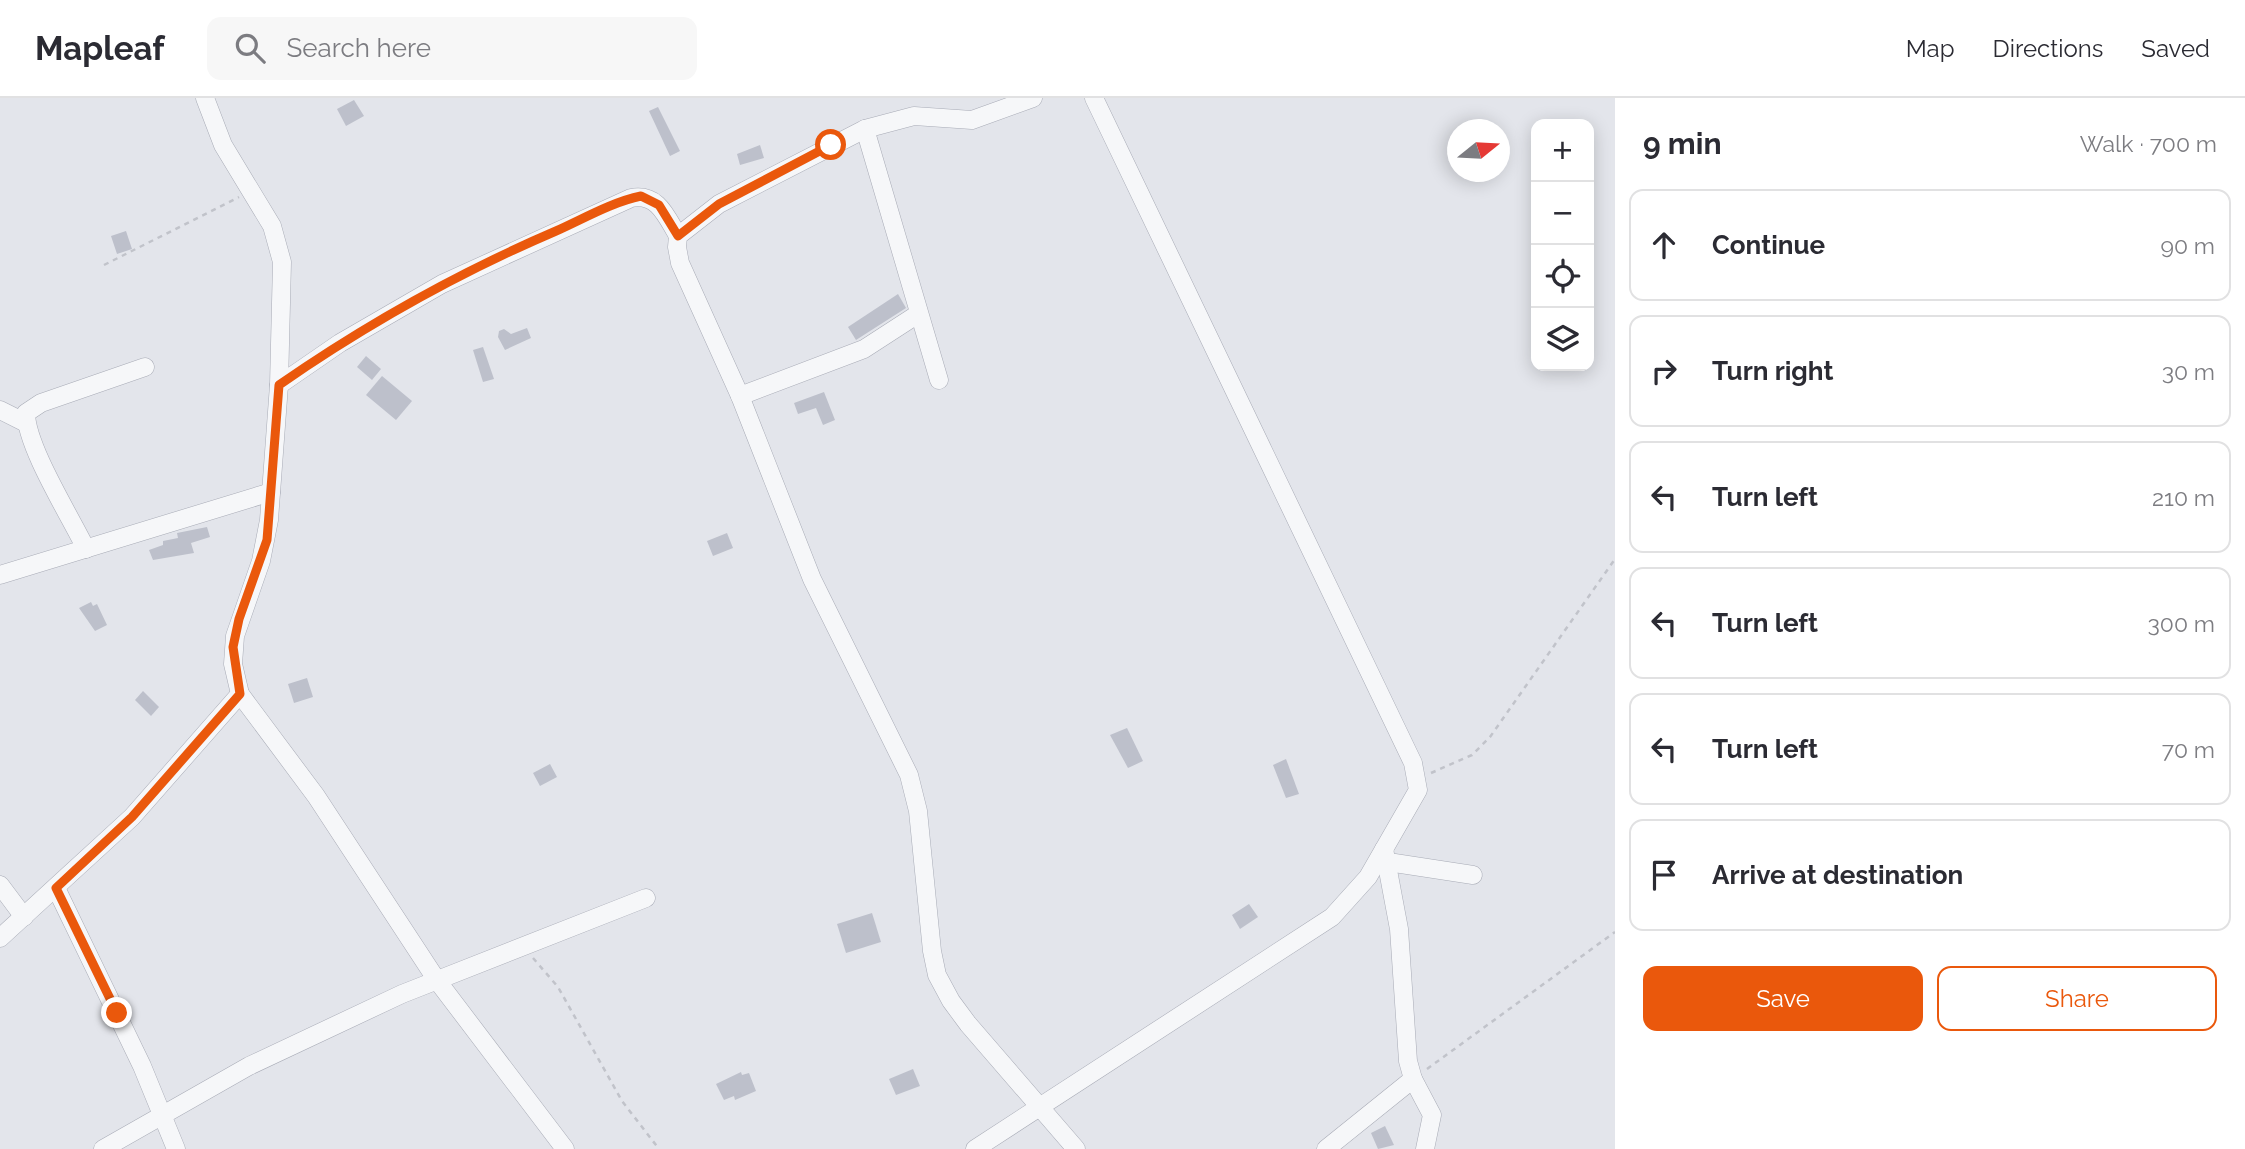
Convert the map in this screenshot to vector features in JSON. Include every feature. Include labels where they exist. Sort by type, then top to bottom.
[{"type":"street","points":[[205,98],[223,145],[272,226],[282,262],[279,385],[267,540],[239,619],[233,647],[240,694],[316,796],[436,979],[565,1149]]},
{"type":"street","points":[[678,236],[719,204],[865,129],[914,116],[972,120],[1033,98]]},
{"type":"street","points":[[975,1149],[1323,923],[1351,899],[1386,856],[1415,799],[1418,778],[1094,98]]},
{"type":"street","points":[[865,129],[939,380]]},
{"type":"street","points":[[279,385],[340,343],[442,284],[631,198],[641,196],[654,200],[678,236],[680,263],[740,396],[812,579],[909,775],[918,811],[932,951],[937,975],[957,1009],[1076,1149]]},
{"type":"street","points":[[740,396],[864,349],[918,314]]},
{"type":"street","points":[[86,549],[37,452],[26,423],[26,413],[33,406],[145,367]]},
{"type":"street","points":[[0,410],[26,423]]},
{"type":"street","points":[[0,575],[271,492]]},
{"type":"street","points":[[0,938],[132,817],[240,694]]},
{"type":"street","points":[[1386,856],[1473,875]]},
{"type":"street","points":[[1386,856],[1397,915],[1406,1039],[1413,1079],[1432,1115],[1425,1149]]},
{"type":"street","points":[[0,885],[24,917]]},
{"type":"street","points":[[56,888],[142,1066],[176,1149]]},
{"type":"street","points":[[103,1149],[162,1118],[249,1066],[436,979],[646,898]]},
{"type":"street","points":[[1326,1149],[1413,1079]]},
{"type":"path","points":[[104,265],[251,190]]},
{"type":"path","points":[[1418,778],[1472,755],[1490,737],[1615,559]]},
{"type":"path","points":[[1413,1079],[1615,932]]},
{"type":"path","points":[[520,946],[551,975],[622,1101],[659,1149]]},
{"type":"building","points":[[354,100],[364,116],[346,126],[337,109]]},
{"type":"building","points":[[658,107],[680,151],[670,156],[649,111]]},
{"type":"building","points":[[760,145],[764,158],[740,165],[737,154]]},
{"type":"building","points":[[126,231],[132,249],[117,254],[111,236]]},
{"type":"building","points":[[898,294],[906,308],[856,340],[848,327]]},
{"type":"building","points":[[527,328],[531,338],[505,350],[498,337],[499,331],[504,329],[511,334]]},
{"type":"building","points":[[483,347],[494,379],[483,382],[473,350]]},
{"type":"building","points":[[366,356],[381,369],[372,380],[357,367]]},
{"type":"building","points":[[382,376],[412,401],[396,420],[366,395]]},
{"type":"building","points":[[824,392],[835,420],[823,425],[816,408],[798,414],[794,403]]},
{"type":"building","points":[[207,527],[210,537],[191,543],[194,553],[153,560],[149,550],[163,545],[163,541],[178,538],[177,533]]},
{"type":"building","points":[[727,533],[733,548],[713,556],[707,541]]},
{"type":"building","points":[[91,602],[93,606],[97,604],[107,625],[95,631],[79,608]]},
{"type":"building","points":[[307,678],[313,697],[294,703],[288,684]]},
{"type":"building","points":[[143,691],[159,707],[151,716],[135,700]]},
{"type":"building","points":[[1127,728],[1143,761],[1128,768],[1110,735]]},
{"type":"building","points":[[1286,759],[1299,794],[1286,798],[1273,765]]},
{"type":"building","points":[[550,764],[557,777],[540,786],[533,773]]},
{"type":"building","points":[[1249,904],[1258,917],[1240,929],[1232,915]]},
{"type":"building","points":[[872,913],[881,942],[846,953],[837,924]]},
{"type":"building","points":[[913,1069],[920,1086],[896,1095],[889,1079]]},
{"type":"building","points":[[741,1072],[742,1075],[749,1073],[756,1091],[735,1100],[734,1096],[724,1100],[716,1084]]},
{"type":"building","points":[[1385,1126],[1394,1145],[1378,1149],[1371,1133]]},
{"type":"route","points":[[117,1013],[56,888],[132,817],[240,694],[233,664],[233,647],[239,619],[267,540],[279,385],[340,343],[442,284],[631,198],[641,196],[654,200],[678,236],[719,204],[831,145]]}]
